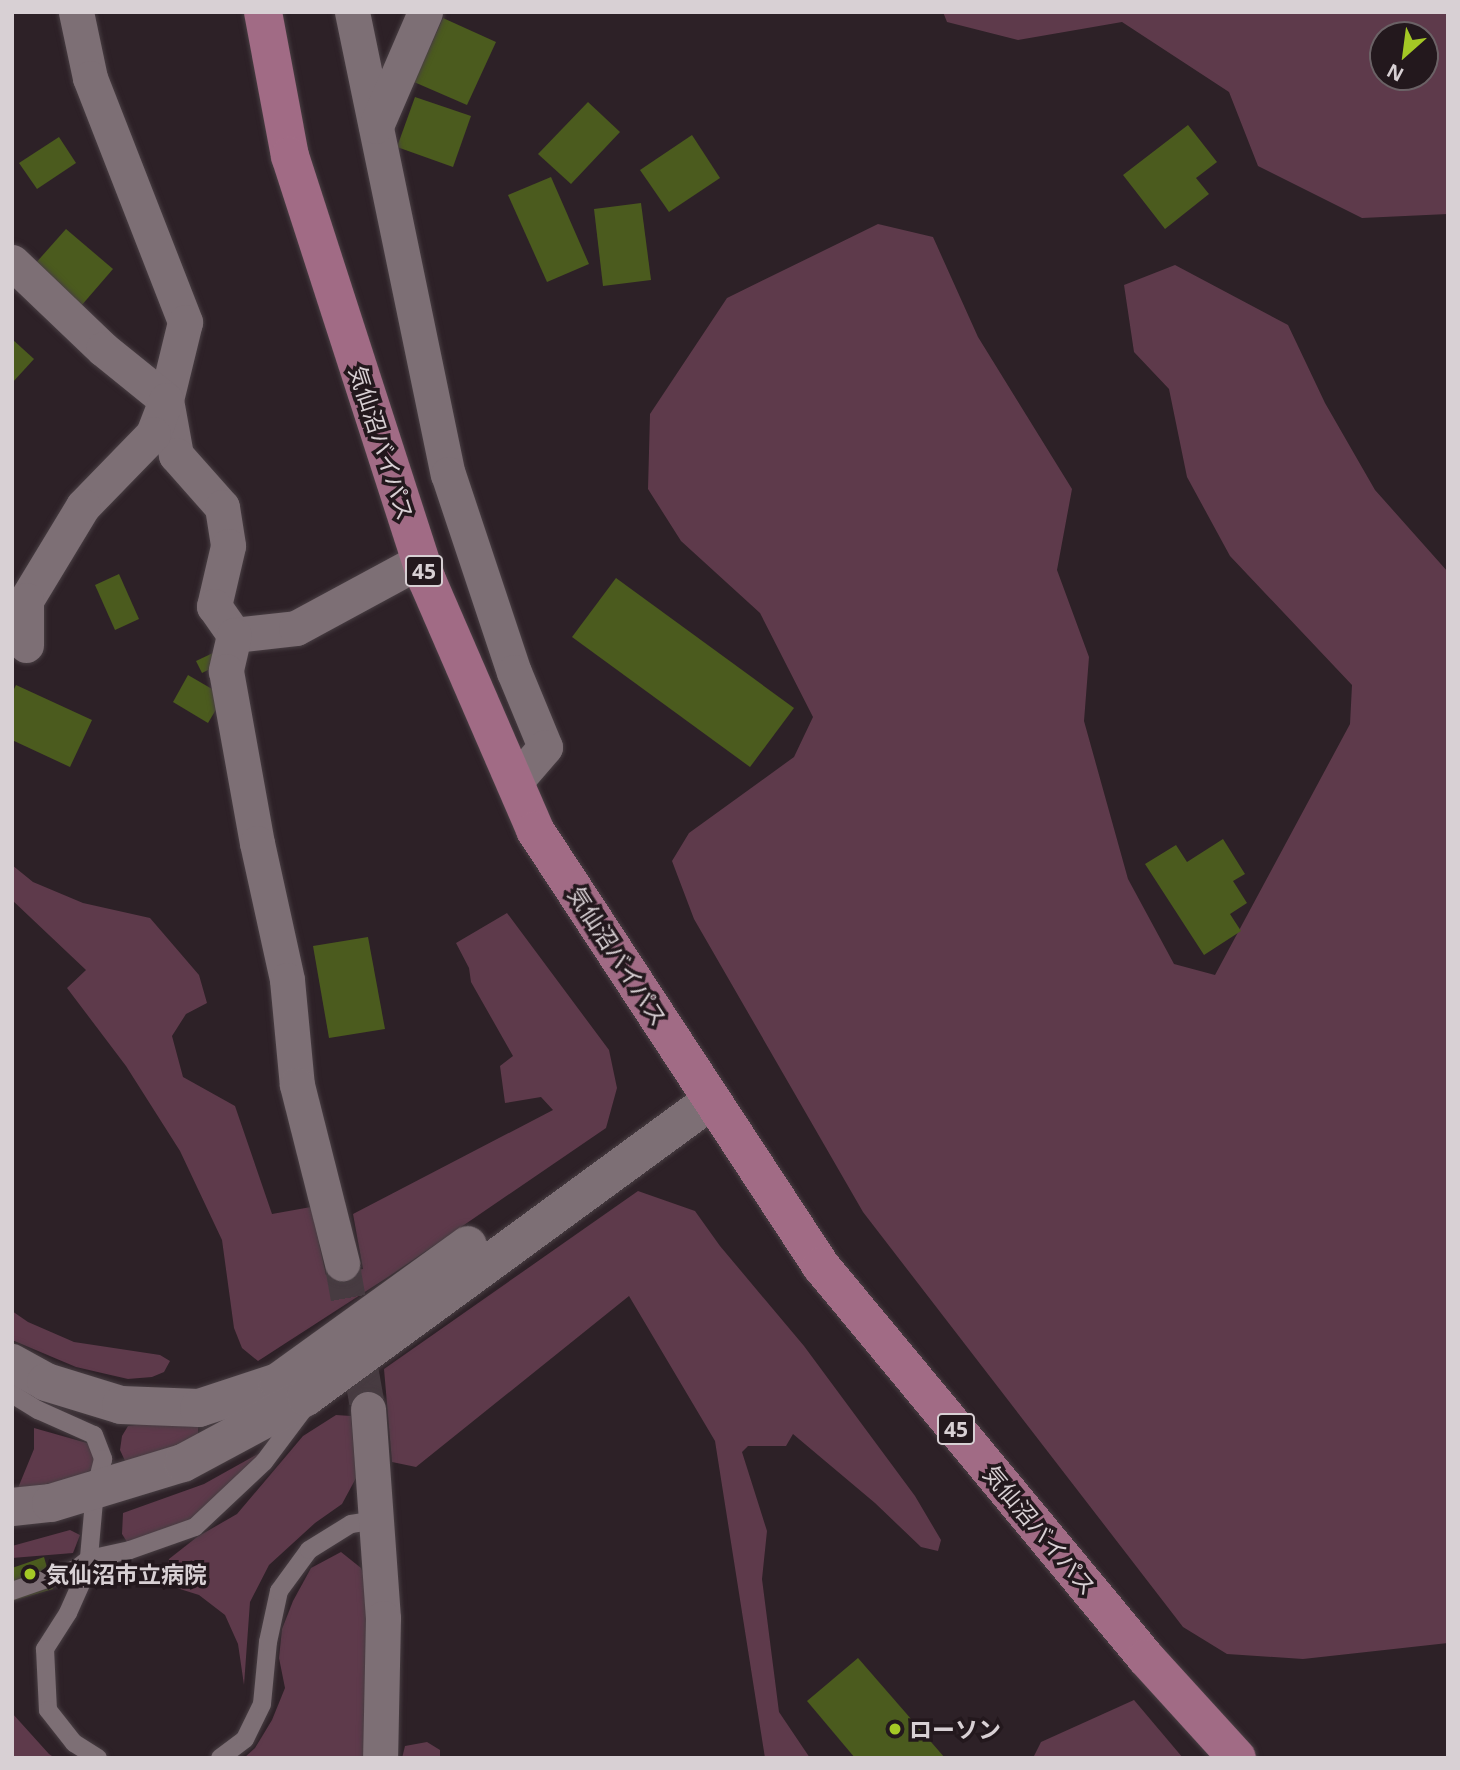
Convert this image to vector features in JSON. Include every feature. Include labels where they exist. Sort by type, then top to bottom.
[{"type":"highway","name":"気仙沼バイパス","points":[[263,12],[290,156],[420,561],[535,830],[821,1266],[1146,1658],[1237,1758]]},
{"type":"street","points":[[26,645],[26,600],[83,506],[153,434],[166,400],[185,322],[90,78],[76,12]]},
{"type":"street","points":[[352,12],[448,474],[514,672],[545,747],[515,782]]},
{"type":"street","points":[[376,126],[425,12]]},
{"type":"street","points":[[12,262],[103,349],[166,400],[176,455],[222,507],[228,546],[214,606],[234,635],[226,671],[260,855],[287,980],[296,1084],[342,1263]]},
{"type":"street","points":[[234,635],[296,628],[420,561]]},
{"type":"street","points":[[12,1363],[46,1382],[121,1405],[199,1408],[278,1382],[706,1090]]},
{"type":"street","points":[[12,1507],[51,1503],[183,1463],[322,1385],[706,1090]]},
{"type":"street","points":[[368,1409],[383,1618],[380,1758]]},
{"type":"lane","points":[[12,1591],[50,1580],[76,1569],[89,1559],[130,1550],[195,1527],[264,1462],[322,1385]]},
{"type":"lane","points":[[12,1394],[38,1410],[94,1435],[103,1459],[96,1490],[89,1568],[68,1613],[45,1649],[48,1710],[74,1743],[98,1758]]},
{"type":"lane","points":[[220,1758],[245,1739],[262,1704],[268,1642],[279,1591],[309,1550],[351,1524],[374,1520]]},
{"type":"shaded area","points":[[943,12],[1448,12],[1448,214],[1362,218],[1258,166],[1229,92],[1122,22],[1018,40],[947,22]]},
{"type":"shaded area","points":[[878,224],[933,237],[978,337],[1072,489],[1057,570],[1089,657],[1084,721],[1128,879],[1174,964],[1215,975],[1350,724],[1352,685],[1230,556],[1187,477],[1169,389],[1134,352],[1124,285],[1175,265],[1288,325],[1325,403],[1375,490],[1448,572],[1448,1643],[1303,1659],[1227,1654],[1183,1627],[863,1212],[694,919],[672,861],[689,833],[794,757],[813,717],[760,613],[681,541],[648,489],[650,414],[727,298]]},
{"type":"shaded area","points":[[12,865],[33,882],[83,903],[150,918],[199,975],[207,1003],[186,1014],[172,1036],[183,1077],[235,1106],[272,1214],[311,1207],[326,1275],[363,1269],[353,1214],[553,1110],[541,1097],[505,1103],[500,1066],[513,1056],[471,982],[469,968],[456,943],[507,913],[609,1050],[617,1088],[606,1128],[388,1277],[258,1361],[242,1348],[234,1328],[222,1240],[180,1151],[126,1066],[67,988],[86,970],[12,900]]},
{"type":"shaded area","points":[[638,1191],[695,1211],[720,1246],[804,1346],[915,1496],[941,1540],[938,1551],[921,1547],[875,1503],[793,1434],[786,1446],[748,1446],[742,1452],[767,1531],[762,1579],[779,1712],[810,1758],[765,1758],[715,1441],[629,1296],[416,1467],[392,1462],[384,1369]]},
{"type":"shaded area","points":[[12,1311],[28,1322],[74,1342],[160,1355],[170,1361],[164,1372],[152,1377],[128,1379],[76,1367],[12,1340]]},
{"type":"shaded area","points":[[336,1415],[351,1416],[356,1478],[342,1504],[315,1523],[269,1565],[250,1602],[244,1685],[238,1644],[225,1615],[199,1595],[164,1584],[169,1559],[197,1537],[237,1514],[303,1436]]},
{"type":"shaded area","points":[[143,1424],[198,1427],[198,1438],[126,1463],[120,1450],[122,1436],[128,1426]]},
{"type":"shaded area","points":[[34,1428],[87,1443],[96,1454],[94,1468],[73,1480],[18,1488],[34,1449]]},
{"type":"shaded area","points":[[265,1450],[189,1524],[127,1542],[122,1534],[123,1513],[204,1484]]},
{"type":"shaded area","points":[[70,1530],[80,1535],[73,1553],[12,1558],[12,1546]]},
{"type":"shaded area","points":[[341,1552],[361,1568],[369,1588],[368,1758],[244,1758],[255,1748],[272,1720],[285,1688],[279,1658],[282,1629],[293,1601],[311,1568]]},
{"type":"shaded area","points":[[1134,1700],[1183,1758],[1033,1758],[1041,1742]]},
{"type":"shaded area","points":[[12,1713],[49,1754],[55,1758],[12,1758]]},
{"type":"shaded area","points":[[427,1742],[440,1750],[440,1758],[402,1758],[405,1746]]},
{"type":"building","points":[[443,18],[496,42],[467,105],[414,82]]},
{"type":"building","points":[[415,97],[471,116],[453,167],[397,147]]},
{"type":"building","points":[[588,102],[620,132],[571,184],[538,154]]},
{"type":"building","points":[[1188,125],[1217,162],[1196,178],[1209,194],[1165,229],[1123,175]]},
{"type":"building","points":[[692,135],[720,178],[669,212],[640,170]]},
{"type":"building","points":[[59,137],[76,163],[37,189],[19,163]]},
{"type":"building","points":[[551,177],[589,264],[547,282],[508,195]]},
{"type":"building","points":[[641,203],[651,280],[603,286],[594,209]]},
{"type":"building","points":[[66,229],[113,269],[81,306],[34,265]]},
{"type":"building","points":[[12,339],[34,359],[12,383]]},
{"type":"building","points":[[119,574],[139,619],[115,630],[95,585]]},
{"type":"building","points":[[616,578],[794,708],[750,767],[572,637]]},
{"type":"building","points":[[215,652],[220,664],[202,673],[196,661]]},
{"type":"building","points":[[188,675],[224,696],[208,723],[173,702]]},
{"type":"building","points":[[16,685],[92,720],[70,767],[12,740],[12,693]]},
{"type":"building","points":[[1223,839],[1245,874],[1233,881],[1247,903],[1230,914],[1241,931],[1204,955],[1145,864],[1176,845],[1187,862]]},
{"type":"building","points":[[368,937],[385,1029],[329,1038],[313,946]]},
{"type":"building","name":"気仙沼市立病院","points":[[44,1557],[53,1589],[12,1601],[12,1568]]},
{"type":"building","points":[[858,1658],[945,1758],[855,1758],[807,1701]]},
{"type":"tunnel","points":[[342,1263],[368,1409]]},
{"type":"place","name":"気仙沼市立病院","points":[[30,1574]]},
{"type":"place","name":"ローソン","points":[[895,1729]]}]
